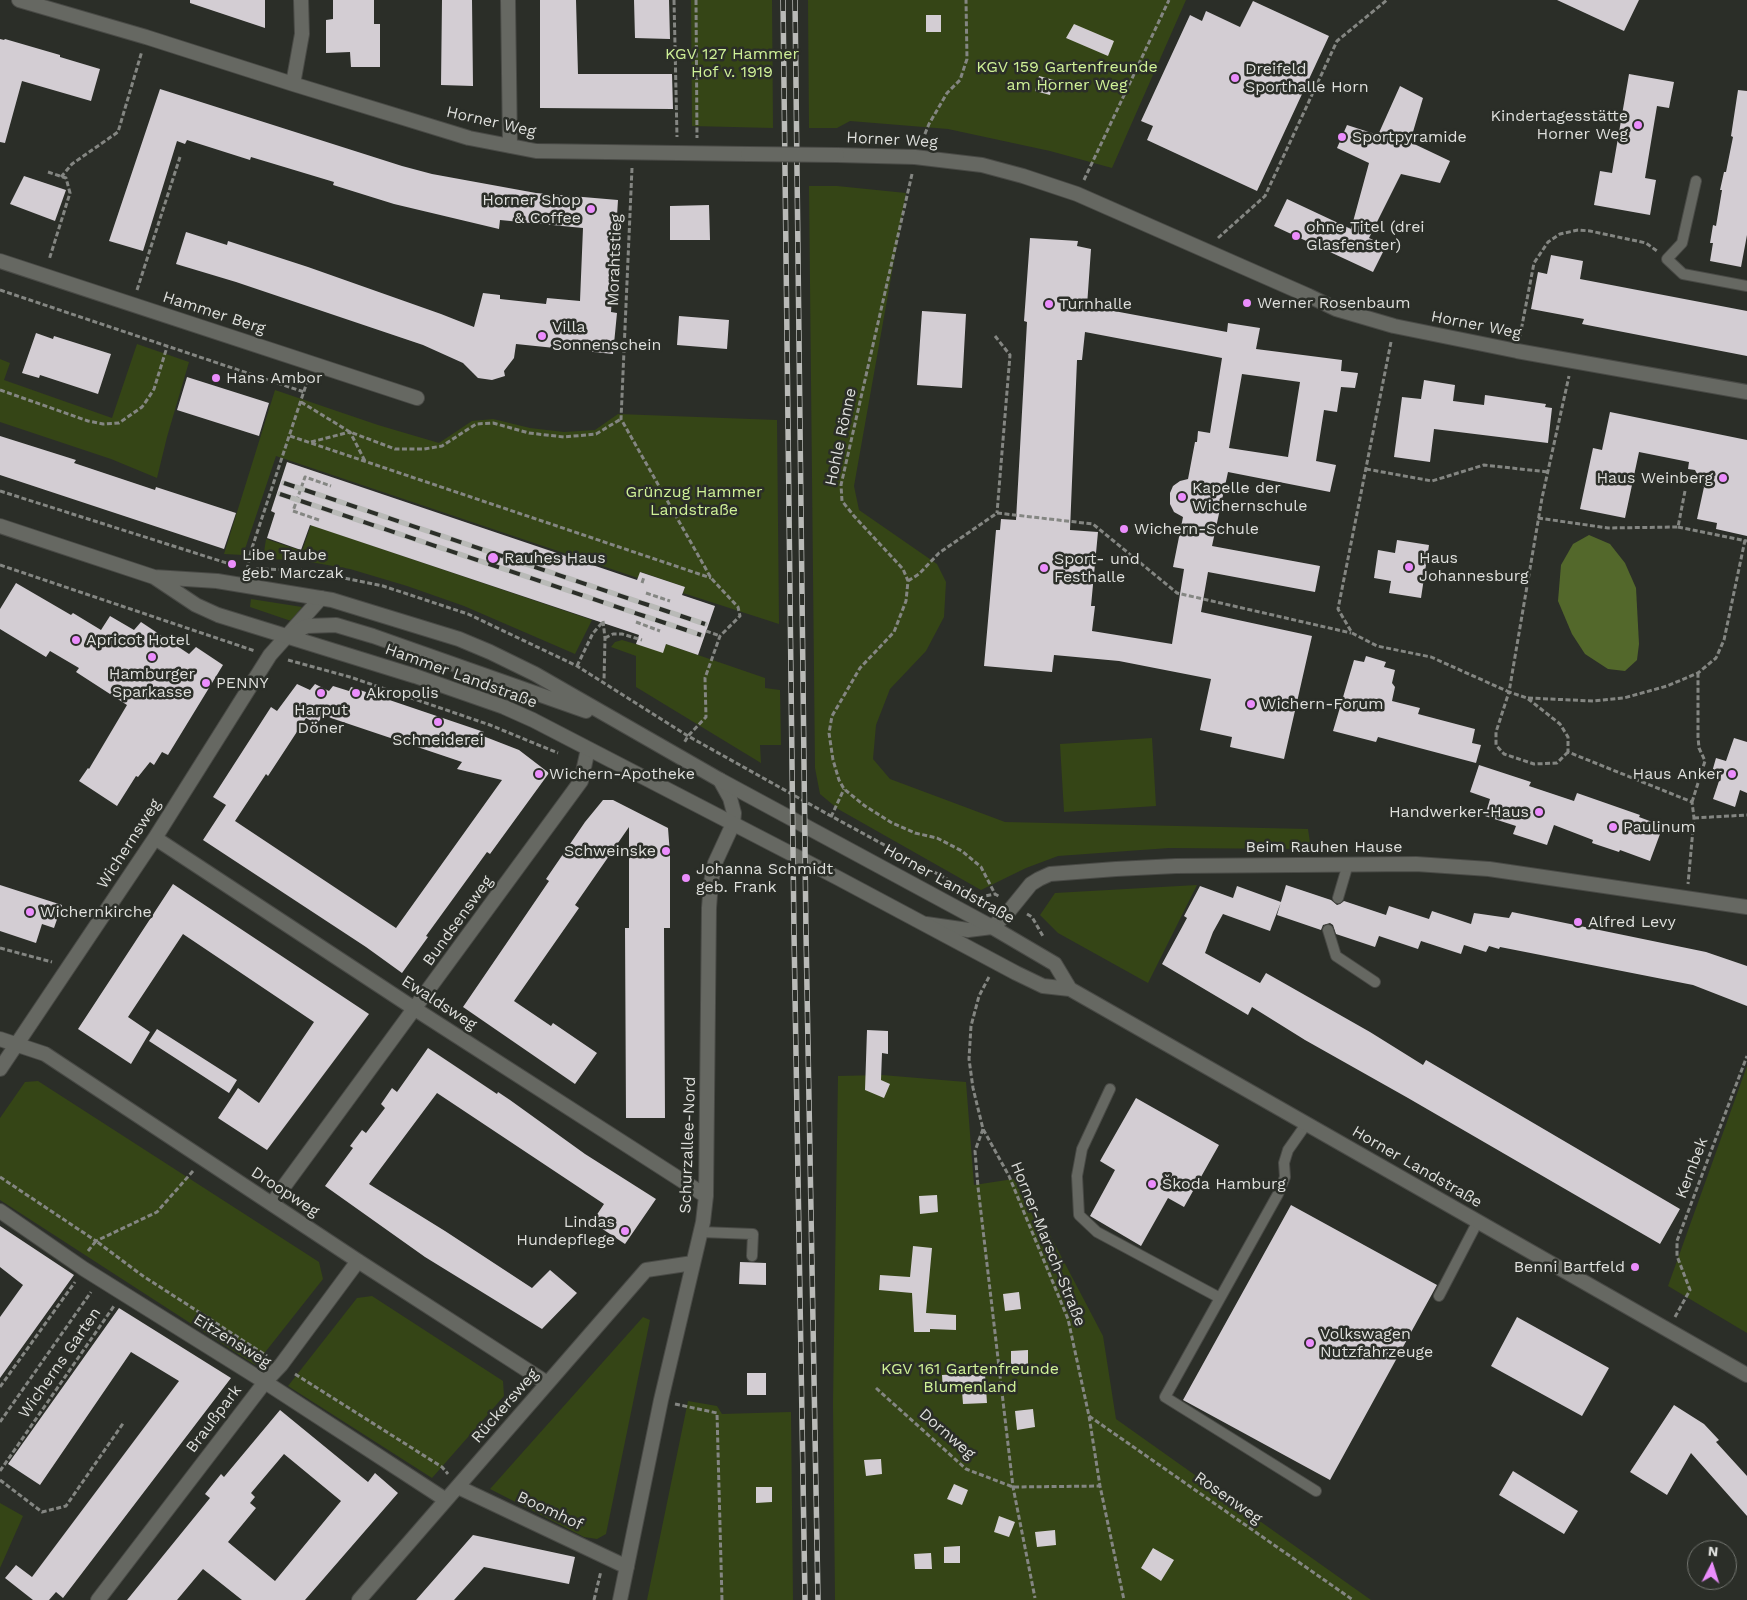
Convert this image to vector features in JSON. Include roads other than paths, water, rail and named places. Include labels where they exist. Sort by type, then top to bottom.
[{"type":"street","name":"Horner Weg","points":[[19,0],[39,2],[293,84],[469,138],[536,151],[915,157],[982,165],[1024,176],[1077,194],[1336,309],[1394,326],[1517,352],[1747,392]]},
{"type":"street","points":[[293,84],[302,34],[301,0]]},
{"type":"street","points":[[508,0],[510,146]]},
{"type":"street","name":"Hammer Berg","points":[[0,261],[417,398]]},
{"type":"street","name":"Hammer Landstraße","points":[[0,526],[154,577],[217,581],[332,600],[459,639],[535,674],[799,823]]},
{"type":"street","name":"Hammer Landstraße","points":[[154,577],[196,605],[211,611],[396,670],[504,707],[588,748],[800,859]]},
{"type":"street","name":"Wichernsweg","points":[[0,1070],[155,838],[270,655],[321,598]]},
{"type":"street","points":[[286,636],[307,626],[336,625],[373,636],[620,723]]},
{"type":"street","name":"Bundsensweg","points":[[272,1204],[582,781],[588,748]]},
{"type":"street","points":[[720,780],[730,798],[734,813],[733,824]]},
{"type":"street","name":"Horner Landstraße","points":[[799,823],[992,927],[1055,964],[1070,989]]},
{"type":"street","name":"Schurzallee-Nord","points":[[620,1600],[661,1400],[694,1263],[706,1196],[709,900],[715,863],[733,824]]},
{"type":"street","name":"Ewaldsweg","points":[[155,838],[415,1009],[706,1196]]},
{"type":"street","name":"Horner Landstraße","points":[[800,859],[1043,986],[1070,989],[1747,1375]]},
{"type":"street","name":"Beim Rauhen Hause","points":[[992,927],[1005,916],[1031,884],[1039,878],[1050,874],[1142,868],[1416,864],[1489,869],[1747,907]]},
{"type":"street","points":[[921,923],[968,930],[992,927]]},
{"type":"street","name":"Droopweg","points":[[0,1039],[45,1054],[358,1261],[547,1383]]},
{"type":"street","name":"Eitzensweg","points":[[0,1211],[124,1295],[265,1382],[446,1500]]},
{"type":"street","name":"Braußpark","points":[[98,1600],[265,1382],[281,1365],[358,1261]]},
{"type":"street","name":"Rückersweg","points":[[359,1600],[646,1270],[694,1263]]},
{"type":"street","name":"Boomhof","points":[[458,1487],[627,1567]]},
{"type":"lane","points":[[1696,181],[1682,243],[1667,259],[1683,274],[1747,286]]},
{"type":"lane","points":[[1338,898],[1348,864]]},
{"type":"lane","points":[[1328,930],[1336,956],[1375,982]]},
{"type":"lane","points":[[1110,1089],[1082,1149],[1077,1176],[1078,1215],[1097,1232],[1220,1298]]},
{"type":"lane","points":[[1306,1123],[1288,1150],[1284,1163],[1285,1177],[1278,1194],[1165,1397],[1316,1491]]},
{"type":"lane","points":[[1439,1296],[1478,1221]]},
{"type":"lane","points":[[700,1232],[753,1234],[752,1256]]},
{"type":"railway","points":[[783,0],[794,933],[805,1600]]},
{"type":"railway","points":[[795,0],[806,933],[818,1600]]},
{"type":"railway","points":[[284,483],[705,624]]},
{"type":"railway","points":[[280,494],[701,635]]},
{"type":"place","name":"Dreifeld Sporthalle Horn","points":[[1235,78]]},
{"type":"place","name":"Kindertagesstätte Horner Weg","points":[[1638,125]]},
{"type":"place","name":"Sportpyramide","points":[[1342,137]]},
{"type":"place","name":"Horner Shop & Coffee","points":[[591,209]]},
{"type":"place","name":"ohne Titel (drei Glasfenster)","points":[[1296,236]]},
{"type":"place","name":"Werner Rosenbaum","points":[[1247,303]]},
{"type":"place","name":"Turnhalle","points":[[1049,304]]},
{"type":"place","name":"Villa Sonnenschein","points":[[542,336]]},
{"type":"place","name":"Hans Ambor","points":[[216,378]]},
{"type":"place","name":"Haus Weinberg","points":[[1723,478]]},
{"type":"place","name":"Kapelle der Wichernschule","points":[[1182,497]]},
{"type":"place","name":"Wichern-Schule","points":[[1124,529]]},
{"type":"place","name":"Rauhes Haus","points":[[493,558]]},
{"type":"place","name":"Libe Taube geb. Marczak","points":[[232,564]]},
{"type":"place","name":"Haus Johannesburg","points":[[1409,567]]},
{"type":"place","name":"Sport- und Festhalle","points":[[1044,568]]},
{"type":"place","name":"Apricot Hotel","points":[[76,640]]},
{"type":"place","name":"Hamburger Sparkasse","points":[[152,657]]},
{"type":"place","name":"PENNY","points":[[206,683]]},
{"type":"place","name":"Harput Döner","points":[[321,693]]},
{"type":"place","name":"Akropolis","points":[[356,693]]},
{"type":"place","name":"Wichern-Forum","points":[[1251,704]]},
{"type":"place","name":"Schneiderei","points":[[438,722]]},
{"type":"place","name":"Wichern-Apotheke","points":[[539,774]]},
{"type":"place","name":"Haus Anker","points":[[1732,774]]},
{"type":"place","name":"Handwerker-Haus","points":[[1539,812]]},
{"type":"place","name":"Paulinum","points":[[1613,827]]},
{"type":"place","name":"Schweinske","points":[[666,851]]},
{"type":"place","name":"Johanna Schmidt geb. Frank","points":[[686,878]]},
{"type":"place","name":"Wichernkirche","points":[[30,912]]},
{"type":"place","name":"Alfred Levy","points":[[1578,922]]},
{"type":"place","name":"Škoda Hamburg","points":[[1152,1184]]},
{"type":"place","name":"Lindas Hundepflege","points":[[625,1231]]},
{"type":"place","name":"Benni Bartfeld","points":[[1635,1267]]},
{"type":"place","name":"Volkswagen Nutzfahrzeuge","points":[[1310,1343]]},
{"type":"park label","name":"KGV 127 Hammer Hof v. 1919","points":[[732,63]]},
{"type":"park label","name":"KGV 159 Gartenfreunde am Horner Weg","points":[[1067,76]]},
{"type":"park label","name":"Grünzug Hammer Landstraße","points":[[694,501]]},
{"type":"park label","name":"KGV 161 Gartenfreunde Blumenland","points":[[970,1378]]}]
